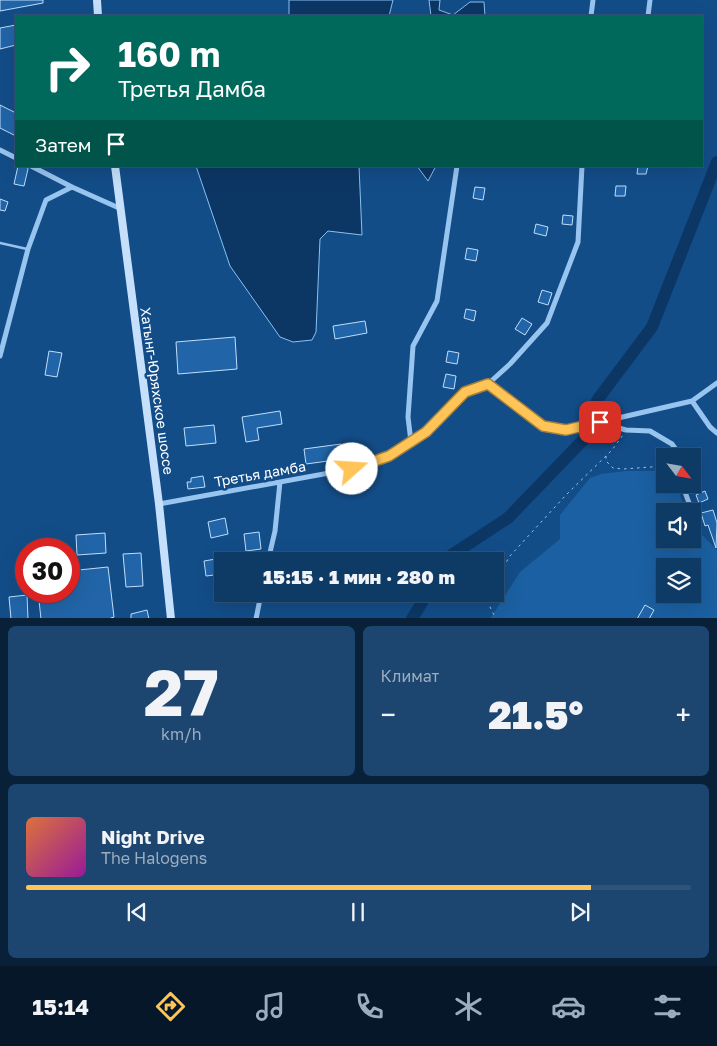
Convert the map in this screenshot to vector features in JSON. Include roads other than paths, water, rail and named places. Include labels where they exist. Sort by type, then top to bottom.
[{"type":"main road","points":[[97,0],[98,15]]},
{"type":"main road","name":"Хатынг-Юряхское шоссе","points":[[115,167],[159,504],[171,618]]},
{"type":"street","points":[[591,15],[593,0]]},
{"type":"street","points":[[648,15],[650,0]]},
{"type":"street","points":[[0,150],[15,158]]},
{"type":"street","points":[[33,167],[119,208]]},
{"type":"street","points":[[411,442],[408,417],[414,346],[437,301],[457,167]]},
{"type":"street","points":[[582,167],[578,242],[547,323],[510,364],[488,384],[543,426],[566,430],[692,401],[717,382]]},
{"type":"street","points":[[0,356],[28,249],[46,200],[72,187]]},
{"type":"street","name":"Третья дамба","points":[[159,504],[352,469],[389,456],[426,432],[465,392],[488,384]]},
{"type":"street","points":[[692,401],[710,427],[717,433]]},
{"type":"street","points":[[600,422],[626,430],[650,431],[672,444],[675,448]]},
{"type":"street","points":[[270,552],[280,482]]},
{"type":"street","points":[[256,618],[259,602]]},
{"type":"lane","points":[[0,243],[28,249]]},
{"type":"waterway","points":[[588,420],[598,399],[652,327],[717,162]]},
{"type":"waterway","points":[[456,552],[508,518],[588,435],[590,430]]},
{"type":"waterway","points":[[413,618],[422,602]]}]
